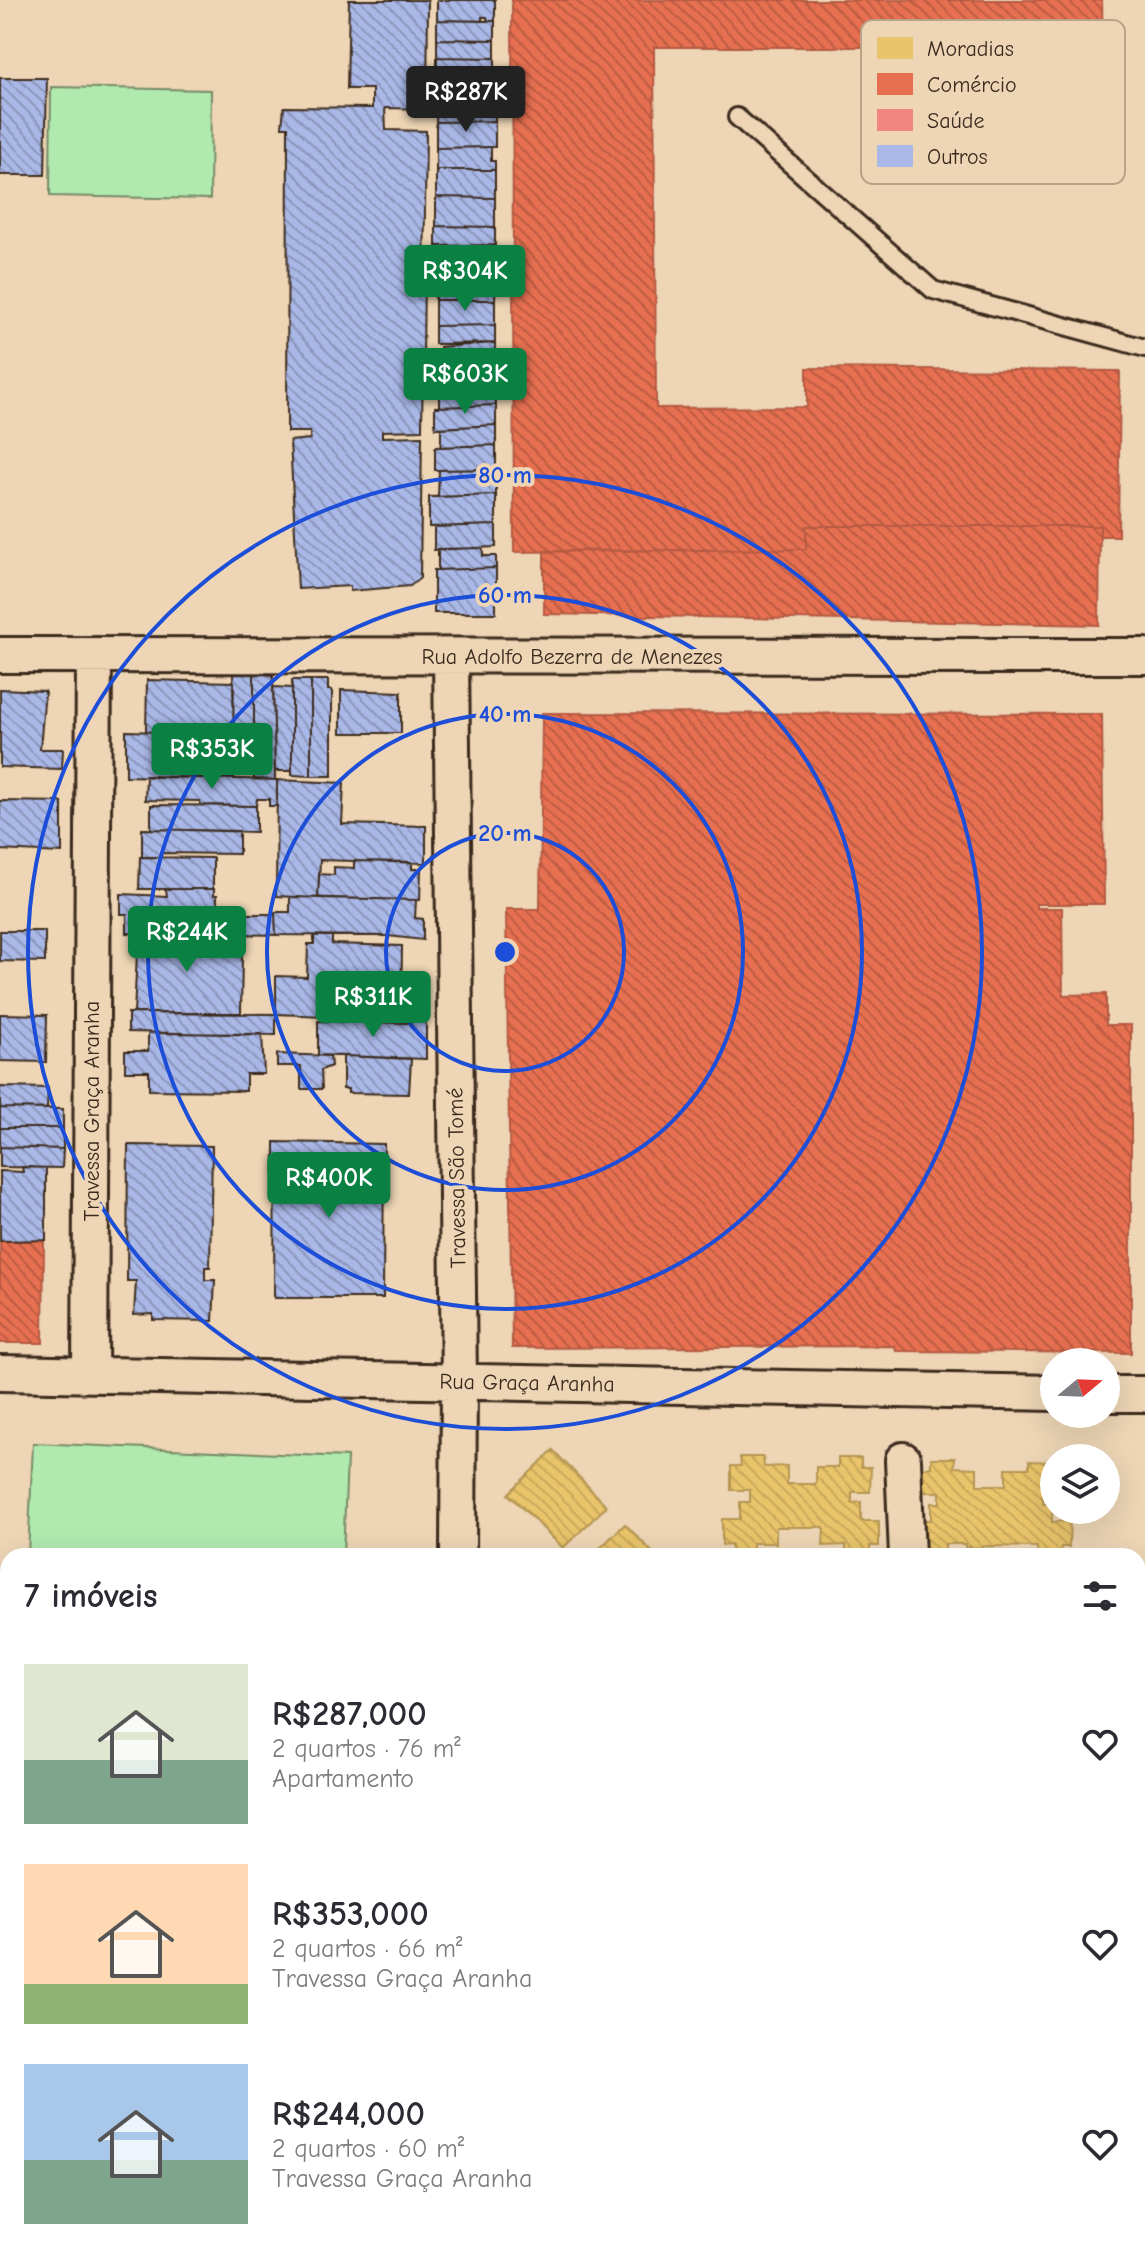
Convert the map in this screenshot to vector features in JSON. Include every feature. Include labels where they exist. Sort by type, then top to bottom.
[{"type":"street","name":"Rua Adolfo Bezerra de Menezes","points":[[0,655],[1145,656]]},
{"type":"street","name":"Travessa Graça Aranha","points":[[90,1374],[94,656]]},
{"type":"street","name":"Travessa São Tomé","points":[[451,656],[458,1548]]},
{"type":"street","name":"Rua Graça Aranha","points":[[0,1373],[1040,1393]]},
{"type":"street","points":[[1120,1394],[1145,1394]]},
{"type":"street","points":[[903,1460],[907,1548]]},
{"type":"lane","points":[[737,117],[933,290],[1145,348]]},
{"type":"green space","points":[[51,87],[211,90],[210,199],[50,196]]},
{"type":"green space","points":[[33,1443],[347,1457],[343,1548],[28,1548]]},
{"type":"building: Moradias","points":[[553,1450],[607,1506],[563,1548],[508,1494]]},
{"type":"building: Moradias","points":[[740,1457],[763,1457],[764,1467],[787,1466],[787,1484],[816,1484],[816,1467],[838,1467],[838,1458],[861,1458],[861,1467],[871,1467],[870,1492],[852,1492],[852,1503],[861,1502],[861,1521],[879,1521],[879,1546],[823,1546],[824,1527],[776,1527],[776,1543],[753,1543],[753,1548],[722,1545],[722,1519],[740,1519],[740,1502],[750,1502],[750,1490],[731,1490],[731,1466],[741,1466]]},
{"type":"building: Moradias","points":[[931,1458],[955,1458],[954,1467],[977,1468],[977,1485],[1006,1485],[1006,1468],[1029,1468],[1029,1461],[1040,1462],[1040,1524],[1070,1524],[1069,1547],[983,1548],[945,1544],[945,1548],[920,1548],[913,1520],[931,1520],[931,1503],[940,1503],[940,1492],[922,1492],[922,1468],[931,1467]]},
{"type":"building: Moradias","points":[[625,1524],[648,1548],[600,1548]]},
{"type":"building: Comércio","points":[[512,0],[1102,0],[1102,20],[861,20],[861,47],[654,47],[656,408],[807,407],[807,368],[1120,371],[1118,536],[1100,536],[1100,526],[806,526],[806,549],[514,552]]},
{"type":"building: Comércio","points":[[806,526],[1100,526],[1099,625],[544,614],[544,551],[806,549]]},
{"type":"building: Comércio","points":[[542,713],[1102,714],[1104,904],[1036,904],[1036,908],[1062,908],[1063,995],[1106,994],[1106,1025],[1131,1025],[1131,1353],[1120,1353],[1120,1348],[1040,1348],[1040,1352],[896,1351],[895,1346],[512,1348],[506,909],[540,909]]},
{"type":"building: Comércio","points":[[44,1240],[43,1343],[0,1343],[0,1241]]},
{"type":"building: Outros","points":[[349,0],[428,0],[427,109],[385,108],[386,130],[426,131],[422,430],[382,431],[382,437],[422,436],[420,578],[410,586],[350,591],[350,586],[298,589],[290,441],[310,439],[310,432],[287,432],[288,127],[282,127],[284,107],[372,108],[372,89],[347,89]]},
{"type":"building: Outros","points":[[437,0],[495,0],[495,21],[488,21],[487,17],[482,17],[482,21],[437,20]]},
{"type":"building: Outros","points":[[437,20],[495,21],[495,40],[437,39]]},
{"type":"building: Outros","points":[[437,39],[495,40],[495,58],[437,57]]},
{"type":"building: Outros","points":[[437,57],[495,58],[495,68],[490,68],[490,79],[437,79]]},
{"type":"building: Outros","points":[[0,78],[47,78],[45,175],[0,175]]},
{"type":"building: Outros","points":[[437,79],[495,79],[495,98],[437,100]]},
{"type":"building: Outros","points":[[495,98],[495,121],[436,122],[437,100]]},
{"type":"building: Outros","points":[[495,121],[495,147],[436,148],[436,122]]},
{"type":"building: Outros","points":[[491,147],[495,170],[436,170],[436,148]]},
{"type":"building: Outros","points":[[436,170],[495,170],[495,198],[436,197]]},
{"type":"building: Outros","points":[[436,197],[495,198],[495,227],[436,226]]},
{"type":"building: Outros","points":[[436,226],[495,227],[495,245],[436,246]]},
{"type":"building: Outros","points":[[495,245],[496,258],[435,260],[436,246]]},
{"type":"building: Outros","points":[[496,258],[496,279],[436,281],[435,260]]},
{"type":"building: Outros","points":[[496,279],[495,300],[435,300],[436,281]]},
{"type":"building: Outros","points":[[435,300],[495,300],[495,325],[435,326]]},
{"type":"building: Outros","points":[[495,325],[495,343],[435,344],[435,326]]},
{"type":"building: Outros","points":[[495,343],[495,361],[442,365],[440,347]]},
{"type":"building: Outros","points":[[495,361],[496,405],[439,407],[435,365]]},
{"type":"building: Outros","points":[[496,405],[496,425],[435,428],[435,407]]},
{"type":"building: Outros","points":[[496,425],[496,445],[441,447],[441,428]]},
{"type":"building: Outros","points":[[496,445],[496,469],[435,470],[435,447]]},
{"type":"building: Outros","points":[[496,469],[496,495],[438,497],[439,470]]},
{"type":"building: Outros","points":[[496,495],[496,525],[429,527],[429,497]]},
{"type":"building: Outros","points":[[496,525],[496,547],[434,550],[434,527]]},
{"type":"building: Outros","points":[[483,548],[483,556],[496,556],[496,568],[438,570],[438,549]]},
{"type":"building: Outros","points":[[496,568],[496,613],[434,613],[434,570]]},
{"type":"building: Outros","points":[[233,673],[254,673],[254,768],[234,766]]},
{"type":"building: Outros","points":[[254,673],[273,675],[275,780],[254,779]]},
{"type":"building: Outros","points":[[147,680],[234,682],[233,734],[146,732]]},
{"type":"building: Outros","points":[[292,680],[311,680],[311,776],[292,775]]},
{"type":"building: Outros","points":[[311,680],[328,680],[328,690],[332,690],[332,776],[311,776]]},
{"type":"building: Outros","points":[[273,687],[292,688],[292,771],[275,771]]},
{"type":"building: Outros","points":[[0,689],[45,691],[40,749],[63,749],[62,769],[0,767]]},
{"type":"building: Outros","points":[[341,690],[401,692],[401,733],[341,733]]},
{"type":"building: Outros","points":[[126,731],[227,734],[227,743],[233,743],[233,762],[224,762],[223,767],[234,766],[234,779],[126,776]]},
{"type":"building: Outros","points":[[146,776],[277,780],[277,806],[269,806],[269,799],[257,799],[256,806],[145,800]]},
{"type":"building: Outros","points":[[277,780],[344,783],[342,824],[426,826],[426,863],[320,860],[318,898],[276,896]]},
{"type":"building: Outros","points":[[0,801],[62,802],[62,853],[0,850]]},
{"type":"building: Outros","points":[[151,805],[256,806],[256,832],[151,829]]},
{"type":"building: Outros","points":[[142,829],[239,831],[239,854],[160,853],[160,857],[142,857]]},
{"type":"building: Outros","points":[[140,857],[213,858],[213,889],[139,889]]},
{"type":"building: Outros","points":[[354,861],[412,862],[412,869],[421,869],[420,900],[318,898],[319,874],[334,875],[334,867],[354,868]]},
{"type":"building: Outros","points":[[166,889],[214,889],[217,914],[213,914],[213,934],[127,933],[127,914],[121,914],[121,894],[167,896]]},
{"type":"building: Outros","points":[[290,897],[416,900],[415,918],[423,919],[423,940],[388,936],[276,935],[275,912],[290,912]]},
{"type":"building: Outros","points":[[238,914],[275,914],[276,935],[238,934]]},
{"type":"building: Outros","points":[[0,931],[45,931],[45,962],[0,961]]},
{"type":"building: Outros","points":[[138,933],[232,934],[231,956],[242,956],[241,1013],[134,1013]]},
{"type":"building: Outros","points":[[314,936],[332,936],[332,944],[402,946],[401,1019],[276,1014],[276,976],[307,977],[308,944],[314,944]]},
{"type":"building: Outros","points":[[128,1013],[276,1014],[276,1035],[128,1032]]},
{"type":"building: Outros","points":[[0,1014],[47,1015],[46,1062],[0,1061]]},
{"type":"building: Outros","points":[[408,1019],[426,1019],[426,1059],[318,1055],[318,1021],[407,1023]]},
{"type":"building: Outros","points":[[148,1033],[262,1034],[264,1074],[246,1074],[246,1091],[149,1090],[149,1071],[125,1071],[125,1051],[148,1051]]},
{"type":"building: Outros","points":[[277,1054],[330,1056],[331,1066],[321,1070],[322,1089],[301,1089],[301,1066],[277,1066]]},
{"type":"building: Outros","points":[[343,1056],[411,1059],[409,1094],[348,1093],[348,1089],[343,1089]]},
{"type":"building: Outros","points":[[0,1087],[48,1088],[47,1109],[0,1108]]},
{"type":"building: Outros","points":[[0,1108],[63,1109],[63,1128],[0,1128]]},
{"type":"building: Outros","points":[[0,1128],[63,1128],[63,1149],[0,1147]]},
{"type":"building: Outros","points":[[275,1142],[384,1144],[383,1298],[274,1298]]},
{"type":"building: Outros","points":[[128,1145],[212,1146],[210,1267],[205,1267],[205,1280],[215,1280],[213,1321],[153,1320],[153,1314],[134,1315],[136,1281],[127,1281]]},
{"type":"building: Outros","points":[[0,1147],[63,1149],[62,1168],[0,1167]]},
{"type":"building: Outros","points":[[22,1167],[46,1168],[46,1240],[0,1241],[0,1171],[23,1172]]}]
